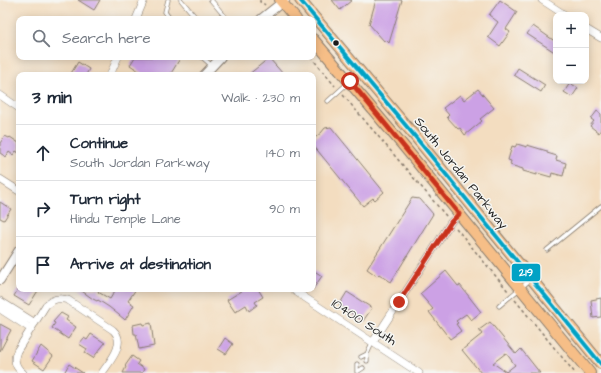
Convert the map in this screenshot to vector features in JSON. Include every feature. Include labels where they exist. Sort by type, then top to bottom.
[{"type":"main road","name":"South Jordan Parkway","points":[[300,0],[313,16]]},
{"type":"main road","points":[[282,1],[294,16]]},
{"type":"main road","name":"South Jordan Parkway","points":[[316,19],[413,134],[601,364]]},
{"type":"main road","name":"South Jordan Parkway","points":[[316,42],[350,81],[590,373]]},
{"type":"main road","points":[[401,143],[413,134]]},
{"type":"street","points":[[137,16],[144,0]]},
{"type":"street","points":[[542,0],[560,12]]},
{"type":"street","points":[[264,16],[282,1]]},
{"type":"street","points":[[589,31],[601,38]]},
{"type":"street","points":[[111,72],[117,60]]},
{"type":"street","points":[[207,72],[219,60]]},
{"type":"street","points":[[0,95],[16,106]]},
{"type":"street","points":[[0,179],[16,189]]},
{"type":"street","points":[[373,342],[451,222],[459,214]]},
{"type":"street","points":[[0,280],[16,255]]},
{"type":"street","name":"10400 South","points":[[295,292],[419,373]]},
{"type":"street","points":[[24,373],[15,363],[17,351],[50,302],[57,299],[62,299],[68,300],[113,330],[118,336],[118,347],[102,373]]},
{"type":"street","points":[[0,301],[33,326]]},
{"type":"street","points":[[0,309],[33,326]]},
{"type":"lane","points":[[168,0],[165,10],[168,16]]},
{"type":"lane","points":[[181,0],[194,16]]},
{"type":"lane","points":[[211,0],[224,16]]},
{"type":"lane","points":[[205,60],[213,67]]},
{"type":"lane","points":[[328,101],[350,81]]},
{"type":"lane","points":[[546,250],[601,206]]},
{"type":"lane","points":[[499,306],[531,279]]},
{"type":"lane","points":[[368,361],[367,354],[373,342]]},
{"type":"lane","points":[[361,357],[367,354]]},
{"type":"lane","points":[[356,364],[357,372],[363,368]]},
{"type":"path","points":[[314,60],[451,222],[575,373]]},
{"type":"building","points":[[78,0],[100,0],[94,10]]},
{"type":"building","points":[[332,0],[352,0],[340,10]]},
{"type":"building","points":[[376,0],[402,0],[389,43],[386,40],[384,41],[369,24]]},
{"type":"building","points":[[500,0],[517,12],[506,29],[510,32],[500,46],[488,37],[498,22],[489,15]]},
{"type":"building","points":[[533,26],[553,40],[553,51],[527,34]]},
{"type":"building","points":[[133,60],[179,60],[172,72],[140,72],[130,65]]},
{"type":"building","points":[[267,60],[271,60],[281,72],[252,72]]},
{"type":"building","points":[[78,62],[89,69],[88,72],[72,72]]},
{"type":"building","points":[[518,68],[545,85],[541,92],[514,75]]},
{"type":"building","points":[[569,84],[578,88],[572,97],[564,92]]},
{"type":"building","points":[[478,89],[494,108],[480,119],[482,121],[465,135],[460,128],[458,129],[447,117],[449,115],[443,108],[460,95],[464,100]]},
{"type":"building","points":[[597,111],[601,114],[601,129],[599,133],[590,126],[594,121],[591,119]]},
{"type":"building","points":[[331,127],[384,192],[375,200],[373,198],[363,206],[316,149],[316,137],[325,128]]},
{"type":"building","points":[[5,136],[10,137],[16,141],[16,151],[13,155],[9,152],[6,157],[0,153],[0,143]]},
{"type":"building","points":[[517,144],[527,147],[527,145],[547,151],[547,153],[557,156],[556,160],[566,163],[563,176],[552,173],[551,177],[537,173],[537,175],[510,165],[511,161],[508,160],[512,146],[515,147]]},
{"type":"building","points":[[412,198],[420,199],[433,214],[391,282],[379,274],[377,276],[367,269]]},
{"type":"building","points":[[0,202],[11,209],[4,220],[0,218]]},
{"type":"building","points":[[446,271],[458,286],[460,285],[481,312],[471,320],[466,314],[456,321],[458,323],[456,324],[461,331],[450,339],[429,312],[433,309],[420,294]]},
{"type":"building","points":[[316,272],[322,276],[316,285]]},
{"type":"building","points":[[16,292],[37,292],[29,305],[14,296]]},
{"type":"building","points":[[83,292],[98,292],[110,299],[114,292],[134,292],[128,301],[134,305],[125,320],[109,307],[98,300],[93,299]]},
{"type":"building","points":[[240,292],[260,292],[263,297],[255,302],[257,305],[249,311],[246,305],[235,312],[227,300]]},
{"type":"building","points":[[347,292],[372,308],[363,321],[339,305]]},
{"type":"building","points":[[601,298],[601,317],[593,318],[591,300]]},
{"type":"building","points":[[61,313],[68,317],[66,320],[76,327],[68,339],[52,328],[55,323],[53,322]]},
{"type":"building","points":[[490,322],[516,354],[521,349],[540,373],[481,373],[462,350],[482,334],[479,330]],"holes":[[[506,353],[515,365],[506,372],[493,363]]]},
{"type":"building","points":[[142,323],[143,325],[151,323],[154,346],[139,349],[136,334],[134,334],[133,325]]},
{"type":"building","points":[[0,324],[11,330],[0,351]]},
{"type":"building","points":[[91,334],[105,343],[93,358],[85,353],[87,349],[79,344],[84,338],[87,340]]},
{"type":"building","points":[[225,338],[233,344],[226,354],[218,349]]},
{"type":"building","points":[[41,346],[53,356],[44,369],[32,361]]},
{"type":"building","points":[[132,356],[139,361],[137,364],[144,369],[142,373],[123,373],[126,367],[125,366]]},
{"type":"building","points":[[69,364],[83,373],[64,373]]},
{"type":"transit line","name":"219","points":[[300,0],[313,16]]},
{"type":"transit line","name":"219","points":[[316,19],[413,134],[601,364]]},
{"type":"route","points":[[350,81],[459,214],[451,222],[399,302]]}]
